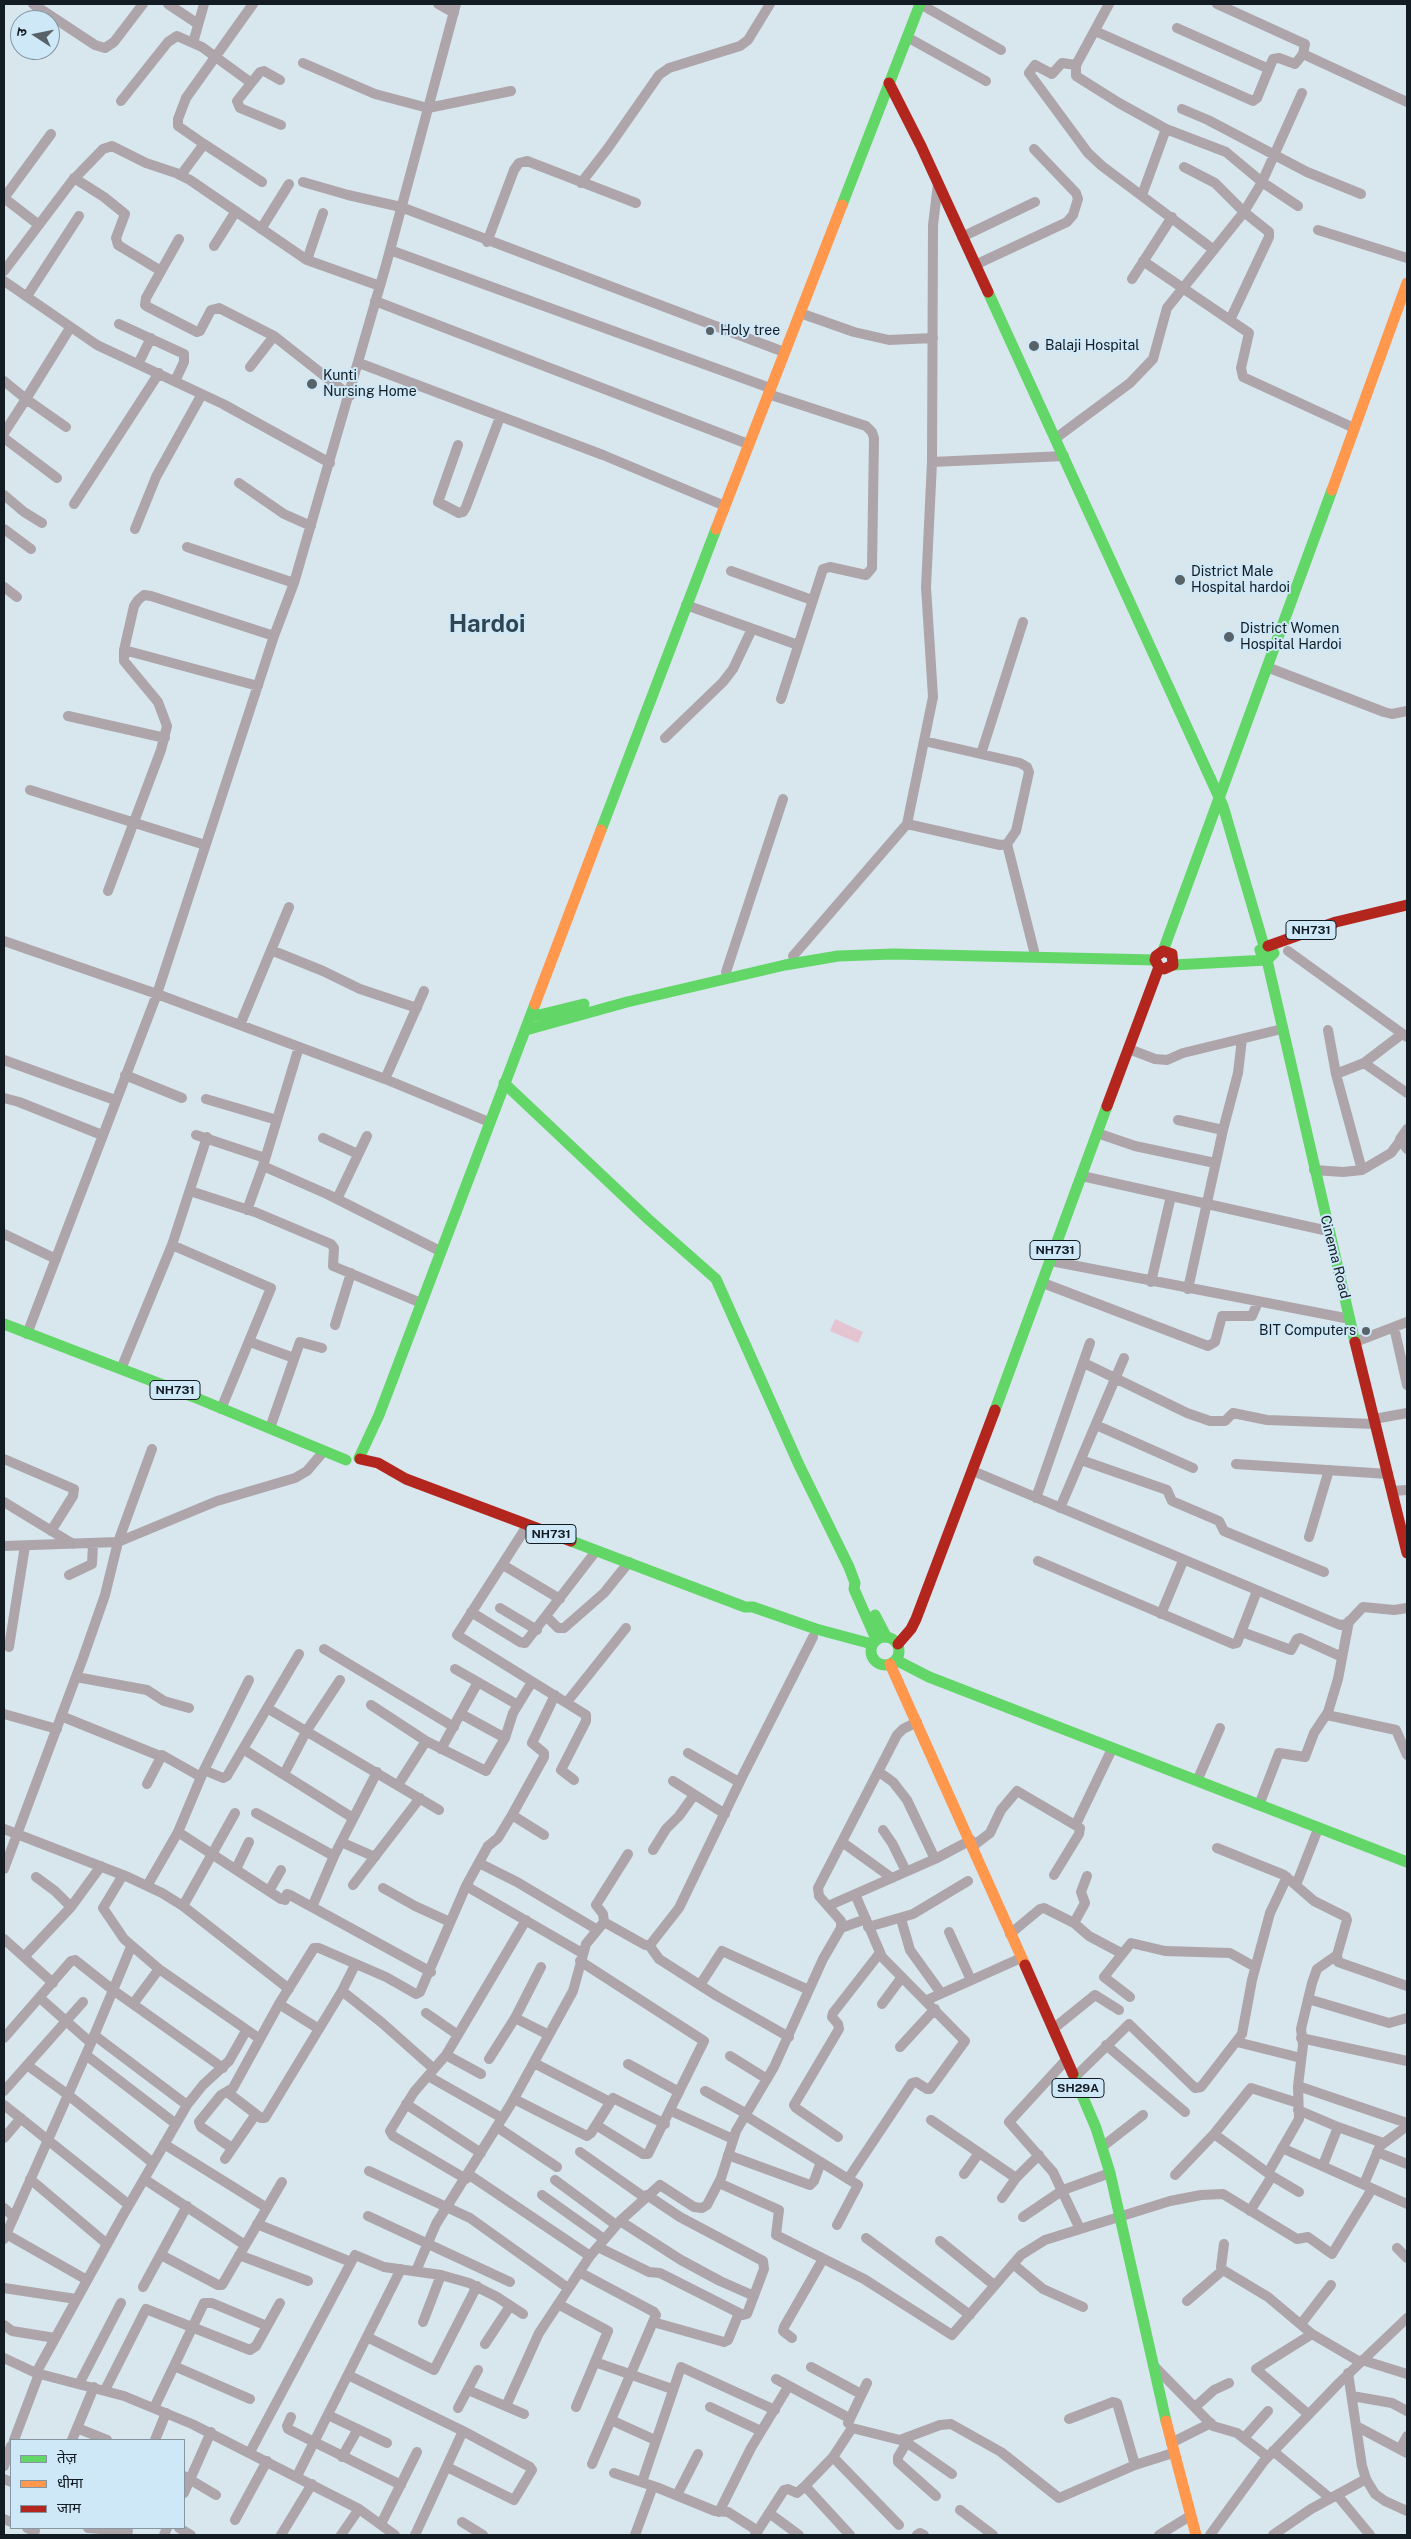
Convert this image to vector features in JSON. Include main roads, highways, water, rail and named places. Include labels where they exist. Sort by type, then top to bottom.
[{"type":"main road","points":[[360,1459],[379,1416],[724,506],[920,4]]},
{"type":"main road","name":"Cinema Road","points":[[889,83],[1056,438],[1221,802],[1266,953],[1328,1232],[1407,1550]]},
{"type":"main road","points":[[1221,802],[1407,283]]},
{"type":"main road","points":[[1163,959],[1214,816],[1272,669],[1407,304]]},
{"type":"main road","name":"NH731","points":[[1266,953],[1336,922],[1355,920],[1407,905]]},
{"type":"main road","name":"NH731","points":[[745,1607],[751,1613],[872,1657],[882,1665],[896,1655],[916,1619],[944,1542],[950,1532],[1163,959],[1288,951],[1338,931],[1355,920]]},
{"type":"main road","points":[[531,1017],[793,956],[837,948],[867,946],[1034,951],[1163,959]]},
{"type":"main road","points":[[526,1030],[627,1002],[785,965],[838,956],[893,954],[1163,959]]},
{"type":"main road","points":[[504,1083],[716,1279],[855,1583],[854,1589],[878,1640],[872,1657]]},
{"type":"main road","name":"NH731","points":[[4,1324],[270,1428],[346,1460],[346,1463],[352,1468],[358,1465],[360,1459],[378,1462],[398,1475],[527,1526],[629,1562],[745,1607],[753,1607],[816,1629],[878,1640],[891,1637],[896,1655]]},
{"type":"main road","points":[[896,1655],[929,1678],[1407,1862]]},
{"type":"main road","name":"SH29A","points":[[896,1655],[917,1722],[1053,2029],[1102,2147],[1110,2173],[1172,2448],[1196,2535]]},
{"type":"place","name":"Holy tree","points":[[710,331]]},
{"type":"place","name":"Balaji Hospital","points":[[1034,346]]},
{"type":"place","name":"Kunti Nursing Home","points":[[312,384]]},
{"type":"place","name":"District Male Hospital hardoi","points":[[1180,580]]},
{"type":"place","name":"District Women Hospital Hardoi","points":[[1229,637]]},
{"type":"place","name":"BIT Computers","points":[[1366,1331]]},
{"type":"district","name":"Hardoi","points":[[487,625]]}]
